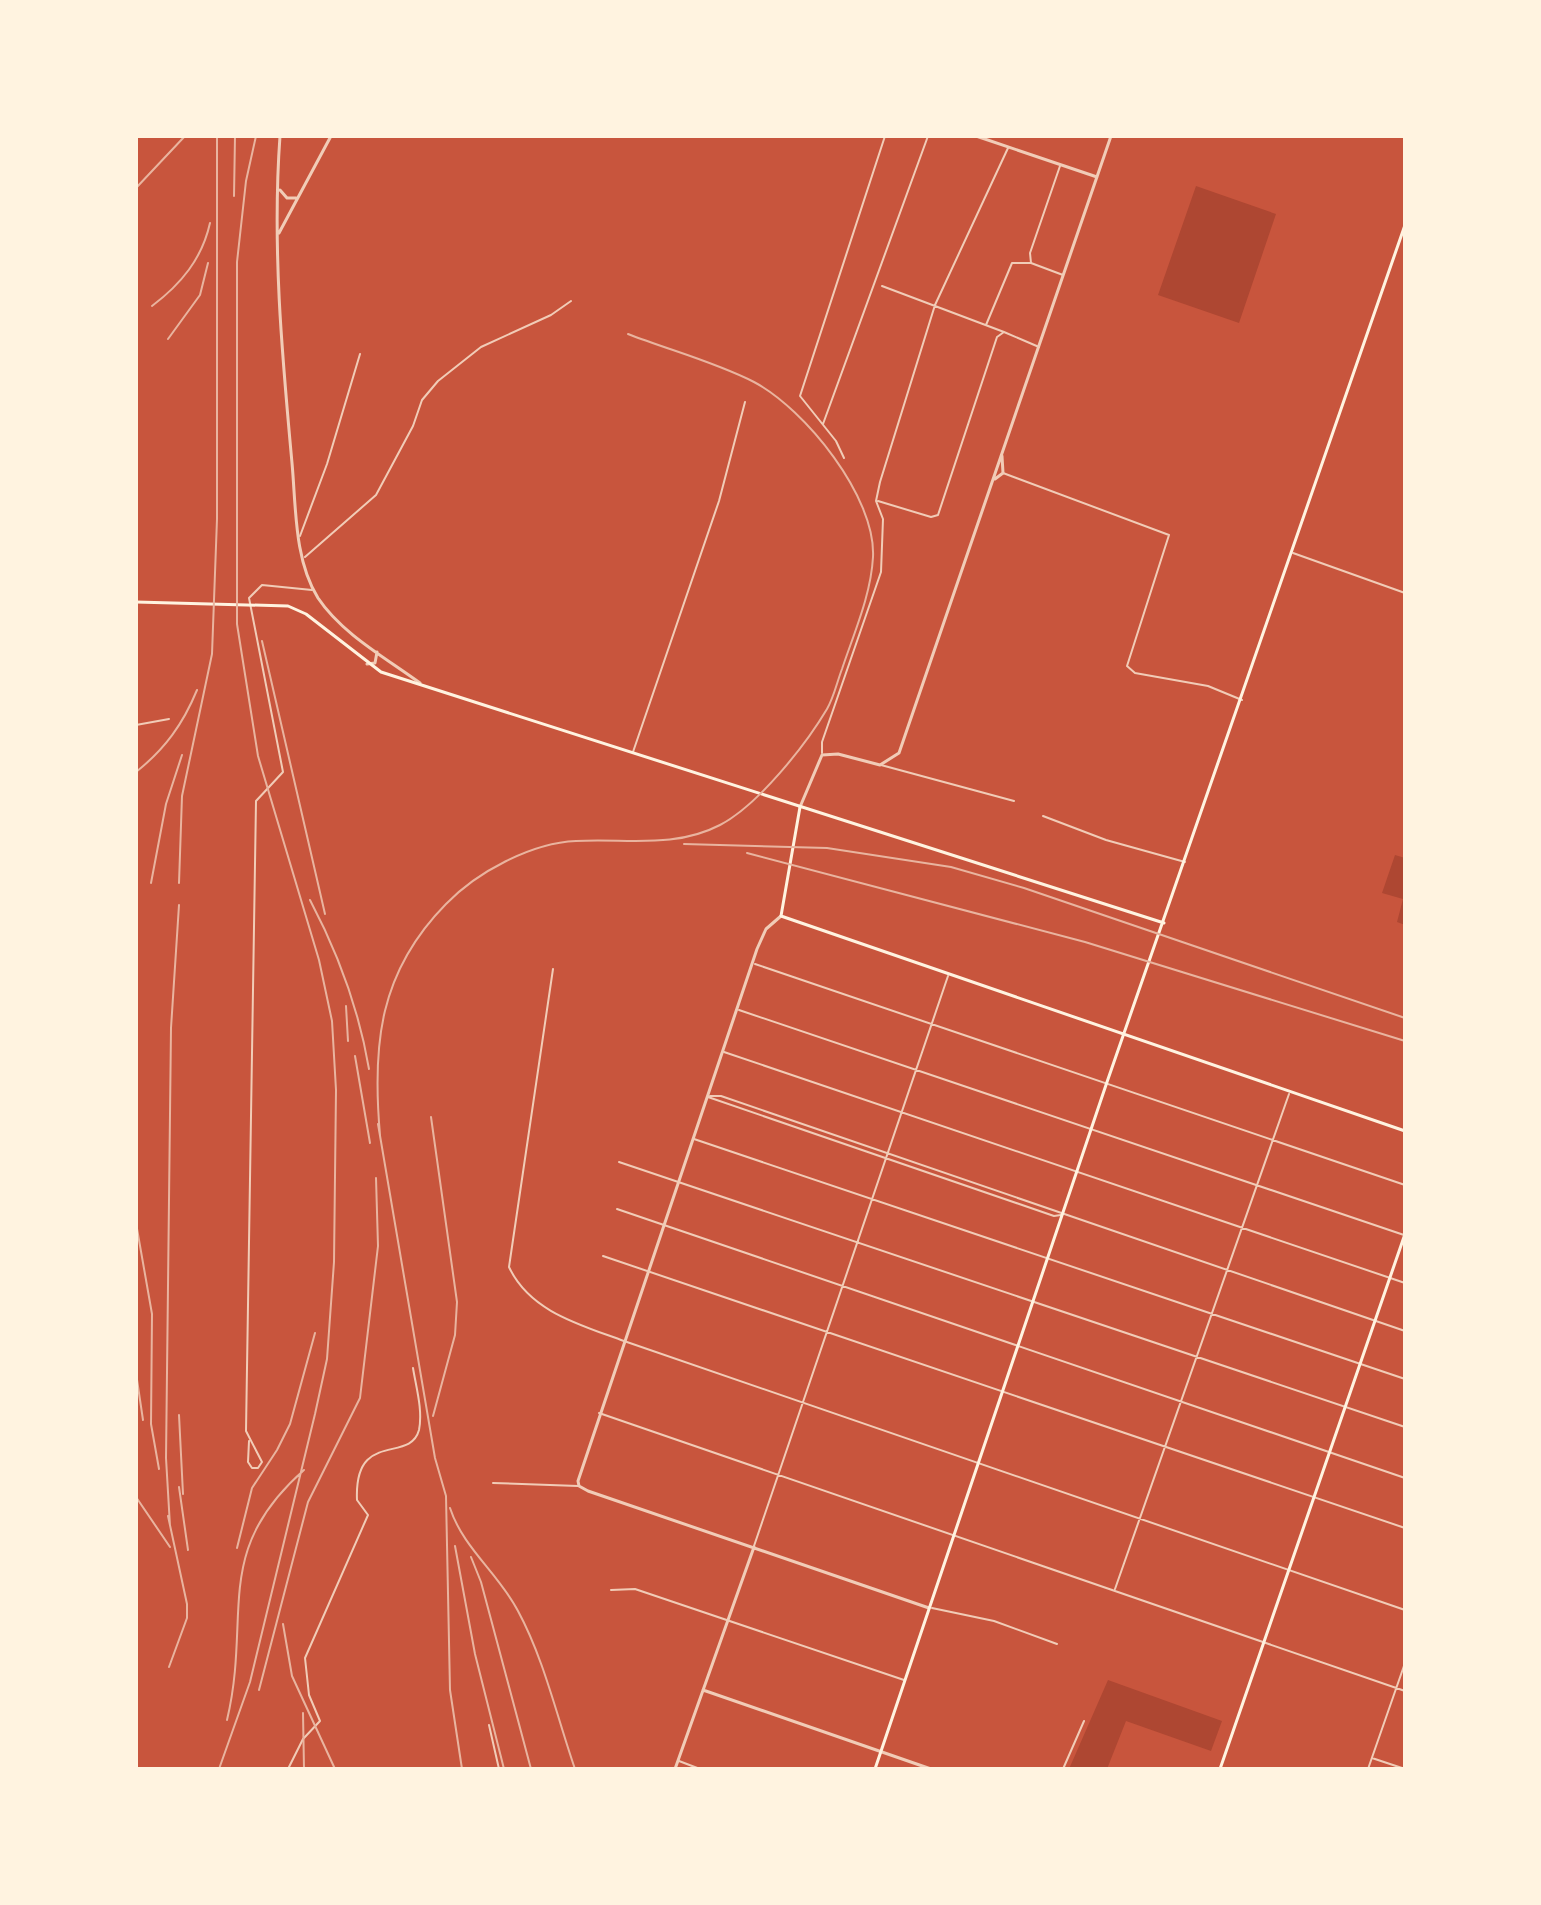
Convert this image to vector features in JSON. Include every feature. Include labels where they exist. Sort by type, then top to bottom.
[{"type":"main road","points":[[875,1769],[1107,1082],[1405,225]]},
{"type":"main road","points":[[136,602],[272,603],[306,614],[367,664],[423,685],[1164,923]]},
{"type":"main road","points":[[800,807],[791,838],[781,916],[1405,1131]]},
{"type":"main road","points":[[1220,1769],[1405,1235]]},
{"type":"street","points":[[280,136],[277,237],[279,330],[303,559],[313,590],[334,618],[423,685]]},
{"type":"street","points":[[277,237],[331,136]]},
{"type":"street","points":[[844,458],[823,424],[802,401],[801,391],[885,136]]},
{"type":"street","points":[[823,424],[928,136]]},
{"type":"street","points":[[977,136],[1097,177]]},
{"type":"street","points":[[880,765],[899,753],[1111,136]]},
{"type":"street","points":[[800,807],[822,755],[822,742],[881,572],[883,519],[876,501],[935,305],[1009,147]]},
{"type":"street","points":[[1031,263],[1030,253],[1061,165]]},
{"type":"street","points":[[278,187],[287,198],[299,196]]},
{"type":"street","points":[[986,325],[1007,268],[1012,263],[1031,263],[1065,275]]},
{"type":"street","points":[[882,286],[1040,347]]},
{"type":"street","points":[[303,559],[376,495],[413,426],[422,400],[438,381],[481,347],[551,315],[571,301]]},
{"type":"street","points":[[876,501],[931,517],[938,515],[997,337],[1004,332]]},
{"type":"street","points":[[299,537],[327,464],[360,354]]},
{"type":"street","points":[[633,753],[719,501],[745,402]]},
{"type":"street","points":[[1002,456],[1003,473]]},
{"type":"street","points":[[995,479],[1003,473]]},
{"type":"street","points":[[1003,473],[1169,535],[1127,666],[1135,673],[1208,686],[1242,700]]},
{"type":"street","points":[[1293,553],[1405,593]]},
{"type":"street","points":[[249,1441],[248,1462],[252,1468],[258,1468],[262,1462],[246,1431],[246,1272],[252,1162],[256,801],[283,772],[249,598],[262,585],[313,590]]},
{"type":"street","points":[[367,664],[375,663],[377,652]]},
{"type":"street","points":[[136,725],[169,719]]},
{"type":"street","points":[[822,755],[838,754],[1014,801]]},
{"type":"street","points":[[1043,816],[1106,840],[1185,862]]},
{"type":"street","points":[[579,1486],[579,1476],[599,1413],[752,963],[766,929],[781,916]]},
{"type":"street","points":[[752,963],[1405,1185]]},
{"type":"street","points":[[553,969],[509,1267],[519,1282],[552,1311],[624,1341],[1288,1567],[1405,1610]]},
{"type":"street","points":[[675,1769],[729,1620],[948,976]]},
{"type":"street","points":[[736,1009],[1405,1235]]},
{"type":"street","points":[[722,1051],[1405,1283]]},
{"type":"street","points":[[1115,1589],[1289,1093]]},
{"type":"street","points":[[707,1096],[721,1096],[1405,1331]]},
{"type":"street","points":[[707,1096],[1054,1216],[1063,1215]]},
{"type":"street","points":[[692,1138],[1405,1379]]},
{"type":"street","points":[[619,1162],[1405,1427]]},
{"type":"street","points":[[617,1209],[1405,1478]]},
{"type":"street","points":[[603,1256],[1405,1528]]},
{"type":"street","points":[[288,1769],[303,1739],[320,1721],[309,1695],[305,1658],[368,1515],[357,1500],[362,1467],[367,1457],[377,1452],[407,1445],[419,1430],[420,1411],[413,1368]]},
{"type":"street","points":[[599,1413],[1405,1691]]},
{"type":"street","points":[[493,1483],[579,1486],[929,1608],[994,1621],[1057,1644]]},
{"type":"street","points":[[611,1590],[635,1589],[905,1680]]},
{"type":"street","points":[[1368,1769],[1405,1663]]},
{"type":"street","points":[[703,1690],[931,1769]]},
{"type":"street","points":[[1063,1769],[1084,1721]]},
{"type":"street","points":[[489,1725],[499,1769]]},
{"type":"street","points":[[1372,1758],[1405,1769]]},
{"type":"street","points":[[678,1761],[700,1769]]},
{"type":"shaded area","points":[[1196,186],[1276,214],[1239,323],[1158,295]]},
{"type":"shaded area","points":[[1395,855],[1405,858],[1405,925],[1397,922],[1403,899],[1382,893]]},
{"type":"shaded area","points":[[1108,1680],[1222,1721],[1211,1751],[1126,1721],[1107,1769],[1069,1769]]},
{"type":"railway","points":[[136,188],[185,136]]},
{"type":"railway","points":[[179,883],[182,796],[212,654],[217,519],[217,136]]},
{"type":"railway","points":[[234,196],[235,136]]},
{"type":"railway","points":[[219,1769],[250,1682],[315,1414],[327,1359],[334,1262],[336,1090],[332,1021],[319,960],[258,756],[237,624],[237,262],[246,181],[256,136]]},
{"type":"railway","points":[[152,306],[189,270],[202,248],[210,223]]},
{"type":"railway","points":[[168,339],[200,295],[208,263]]},
{"type":"railway","points":[[380,1135],[378,1070],[385,1011],[406,956],[446,904],[489,871],[541,847],[576,841],[667,840],[703,832],[735,816],[780,773],[827,709],[861,614],[872,571],[871,533],[850,482],[815,433],[795,412],[754,382],[628,334]]},
{"type":"railway","points":[[262,641],[325,914]]},
{"type":"railway","points":[[136,772],[172,735],[197,690]]},
{"type":"railway","points":[[151,883],[166,804],[182,755]]},
{"type":"railway","points":[[684,844],[827,848],[951,867],[1024,888],[1405,1018]]},
{"type":"railway","points":[[747,853],[1085,942],[1405,1041]]},
{"type":"railway","points":[[310,900],[346,982],[360,1025],[369,1069]]},
{"type":"railway","points":[[170,1526],[166,1458],[171,1028],[179,905]]},
{"type":"railway","points":[[346,1006],[348,1041]]},
{"type":"railway","points":[[355,1056],[370,1143]]},
{"type":"railway","points":[[431,1117],[457,1302],[455,1335],[433,1416]]},
{"type":"railway","points":[[378,1124],[435,1458],[446,1496],[450,1690],[462,1769]]},
{"type":"railway","points":[[259,1690],[308,1502],[360,1398],[378,1246],[376,1178]]},
{"type":"railway","points":[[136,1223],[152,1314],[151,1424],[159,1469]]},
{"type":"railway","points":[[237,1548],[252,1488],[290,1424],[315,1333]]},
{"type":"railway","points":[[136,1373],[143,1420]]},
{"type":"railway","points":[[179,1415],[183,1494]]},
{"type":"railway","points":[[227,1720],[234,1682],[240,1586],[245,1557],[256,1529],[275,1500],[304,1470]]},
{"type":"railway","points":[[179,1487],[188,1550]]},
{"type":"railway","points":[[136,1497],[170,1547]]},
{"type":"railway","points":[[450,1508],[463,1536],[510,1598],[527,1629],[543,1668],[575,1769]]},
{"type":"railway","points":[[168,1516],[187,1604],[187,1618],[169,1667]]},
{"type":"railway","points":[[455,1546],[475,1654],[504,1769]]},
{"type":"railway","points":[[471,1557],[481,1582],[531,1769]]},
{"type":"railway","points":[[283,1624],[292,1676],[335,1769]]},
{"type":"railway","points":[[303,1713],[304,1769]]}]
